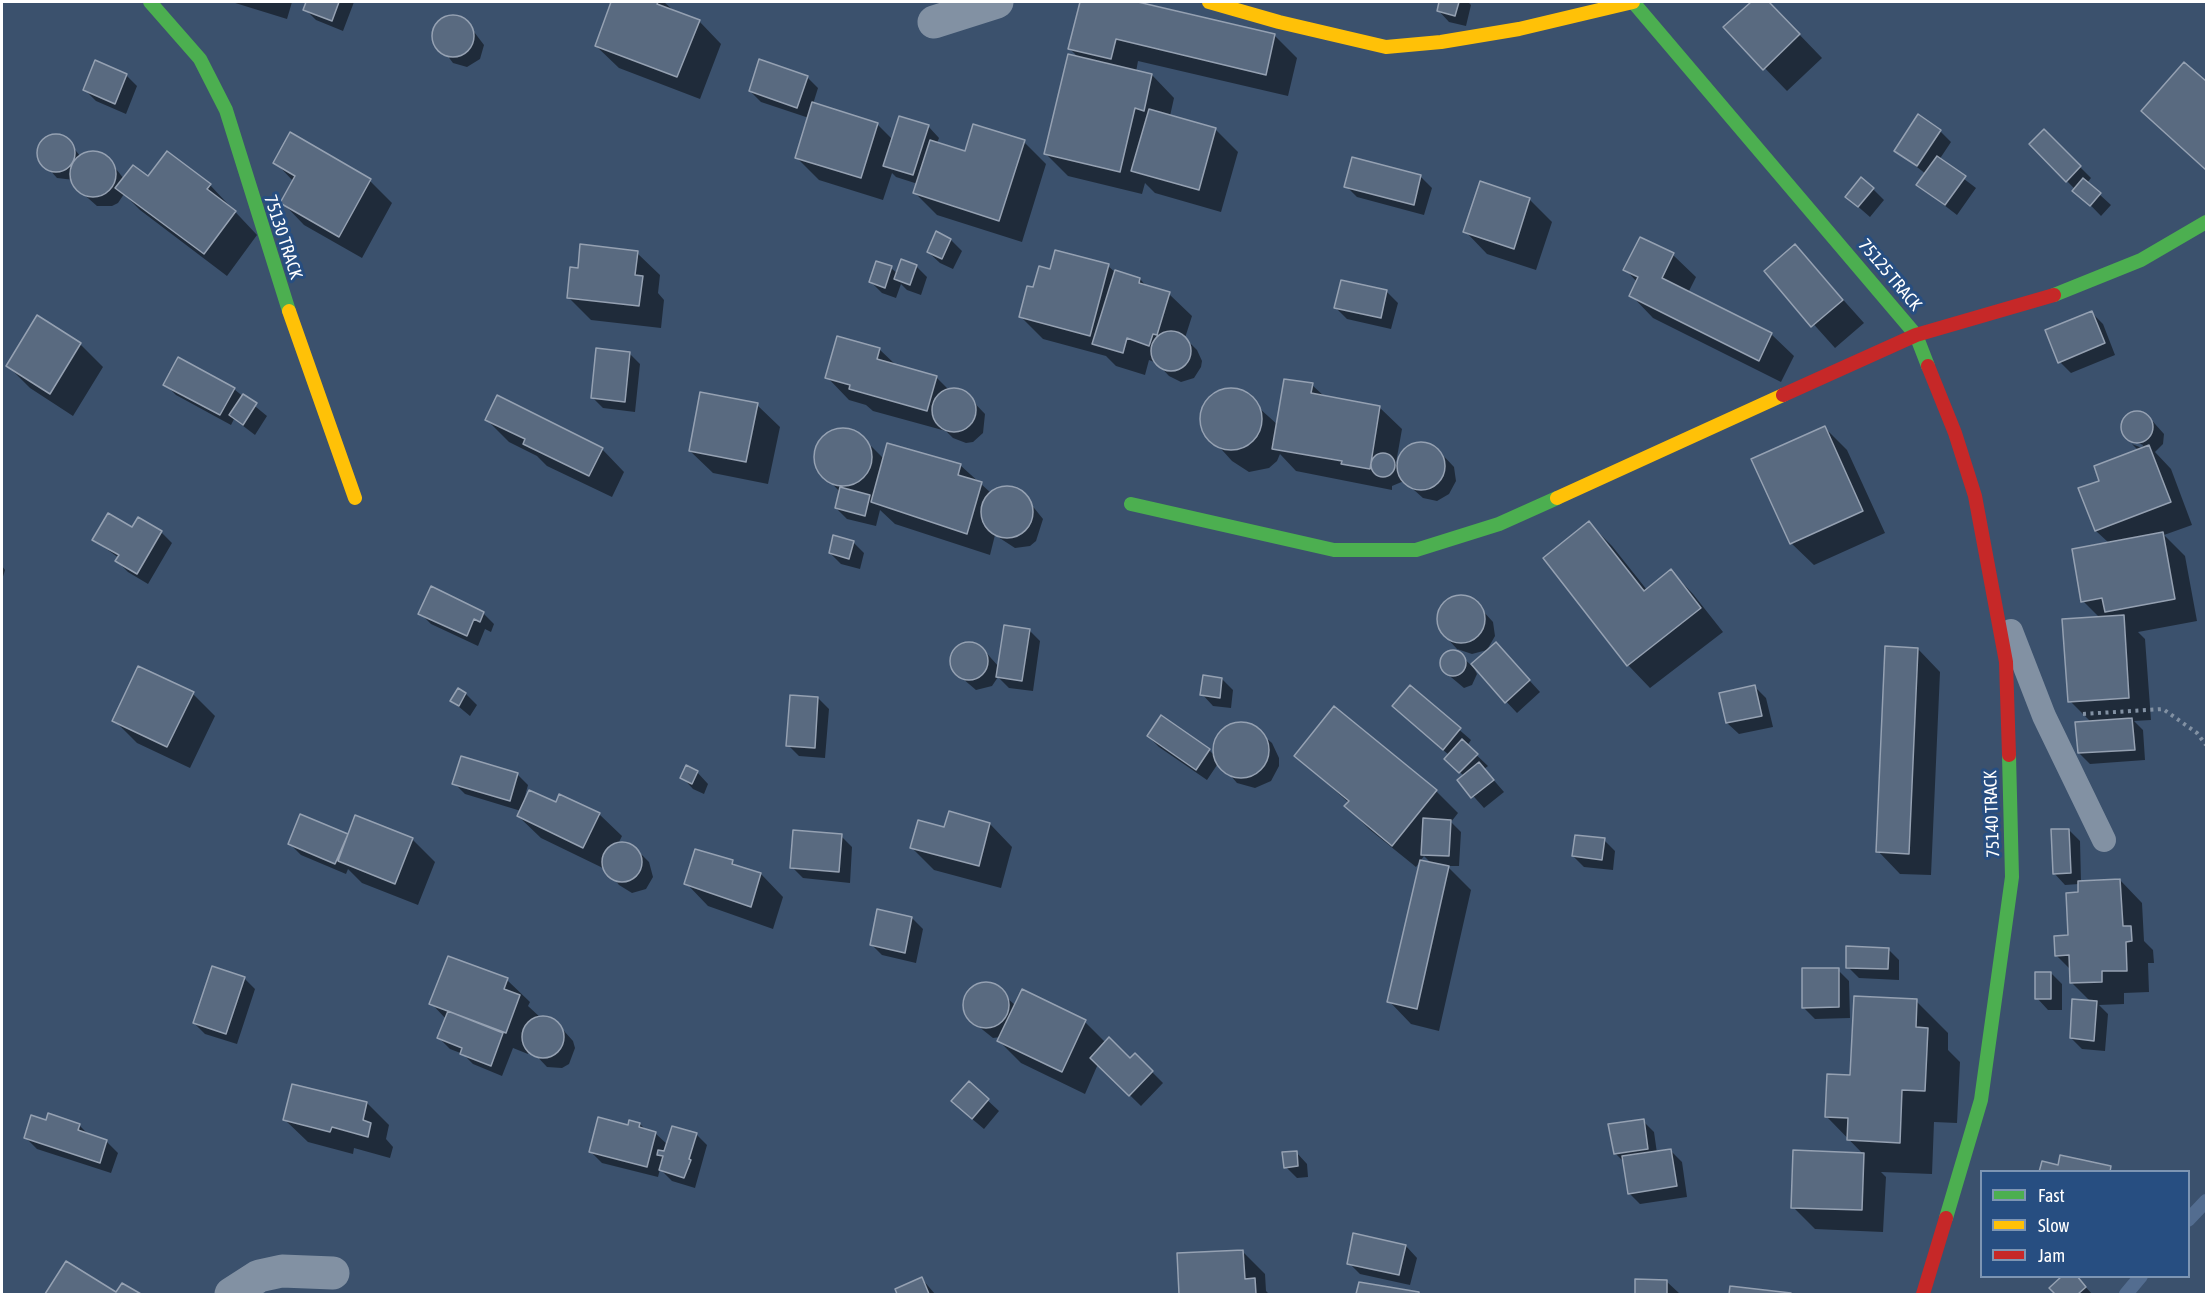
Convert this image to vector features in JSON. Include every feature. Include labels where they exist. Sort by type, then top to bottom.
[{"type":"street","name":"75130 TRACK","points":[[150,2],[200,59],[226,110],[300,345],[355,498]]},
{"type":"street","points":[[934,22],[997,2]]},
{"type":"street","points":[[1209,2],[1279,22],[1386,47],[1441,42],[1519,29],[1633,2]]},
{"type":"street","name":"75125 TRACK","points":[[1633,2],[1916,335],[2064,292],[2140,260],[2206,222]]},
{"type":"street","points":[[1131,504],[1334,550],[1416,550],[1499,524],[1916,335]]},
{"type":"street","name":"75140 TRACK","points":[[1916,335],[1955,433],[1975,496],[1994,590],[2006,663],[2012,876],[1981,1100],[1923,1294]]},
{"type":"street","points":[[231,1294],[259,1276],[282,1271],[333,1273]]},
{"type":"lane","points":[[1994,590],[2044,716],[2104,840]]},
{"type":"path","points":[[2044,716],[2163,709],[2197,734],[2206,745]]},
{"type":"building","points":[[306,2],[339,2],[332,21],[303,10]]},
{"type":"building","points":[[611,2],[658,2],[657,4],[700,20],[677,77],[595,46]]},
{"type":"building","points":[[1080,2],[1138,2],[1275,34],[1266,75],[1116,39],[1111,59],[1068,49]]},
{"type":"building","points":[[1439,2],[1459,2],[1455,16],[1437,11]]},
{"type":"building","points":[[1751,2],[1769,2],[1800,34],[1763,70],[1723,27]]},
{"type":"building","points":[[453,15],[468,21],[474,36],[468,51],[453,57],[438,51],[432,36],[438,21]]},
{"type":"building","points":[[1068,54],[1152,74],[1144,111],[1135,108],[1120,172],[1044,154]]},
{"type":"building","points":[[759,59],[808,76],[797,108],[749,91]]},
{"type":"building","points":[[95,60],[127,74],[115,104],[83,90]]},
{"type":"building","points":[[2184,62],[2206,81],[2206,170],[2141,111]]},
{"type":"building","points":[[812,102],[878,123],[861,178],[795,158]]},
{"type":"building","points":[[1149,109],[1216,128],[1199,190],[1131,171]]},
{"type":"building","points":[[1918,114],[1941,130],[1917,166],[1894,151]]},
{"type":"building","points":[[899,116],[929,125],[913,175],[883,166]]},
{"type":"building","points":[[973,124],[1025,140],[999,221],[913,193],[930,140],[965,151]]},
{"type":"building","points":[[2044,129],[2081,166],[2066,182],[2029,144]]},
{"type":"building","points":[[290,132],[371,179],[339,237],[280,203],[295,176],[273,163]]},
{"type":"building","points":[[56,134],[69,140],[75,153],[69,166],[56,172],[43,166],[37,153],[43,140]]},
{"type":"building","points":[[93,151],[109,158],[116,174],[109,190],[93,197],[77,190],[70,174],[77,158]]},
{"type":"building","points":[[167,151],[211,184],[207,189],[236,211],[204,254],[115,188],[133,165],[148,176]]},
{"type":"building","points":[[1937,156],[1966,176],[1945,205],[1916,185]]},
{"type":"building","points":[[1352,157],[1421,175],[1414,205],[1344,187]]},
{"type":"building","points":[[1861,177],[1874,188],[1858,207],[1845,197]]},
{"type":"building","points":[[2083,178],[2101,193],[2090,206],[2072,191]]},
{"type":"building","points":[[1480,181],[1530,198],[1514,249],[1463,232]]},
{"type":"building","points":[[936,231],[951,239],[942,259],[927,252]]},
{"type":"building","points":[[1640,237],[1674,253],[1662,278],[1772,333],[1759,361],[1629,296],[1638,277],[1623,270]]},
{"type":"building","points":[[580,244],[638,251],[635,275],[643,276],[639,306],[567,298],[570,267],[578,268]]},
{"type":"building","points":[[1795,244],[1843,300],[1811,327],[1764,271]]},
{"type":"building","points":[[1055,250],[1109,264],[1090,336],[1019,317],[1027,286],[1033,287],[1039,266],[1050,269]]},
{"type":"building","points":[[901,259],[917,265],[910,285],[894,279]]},
{"type":"building","points":[[876,261],[892,266],[885,288],[869,282]]},
{"type":"building","points":[[1115,270],[1140,278],[1139,283],[1170,292],[1157,335],[1153,334],[1149,346],[1127,338],[1123,353],[1092,344]]},
{"type":"building","points":[[1341,280],[1387,290],[1381,318],[1334,308]]},
{"type":"building","points":[[2092,311],[2105,343],[2058,363],[2045,330]]},
{"type":"building","points":[[37,315],[81,343],[50,394],[6,366]]},
{"type":"building","points":[[1171,331],[1179,332],[1185,337],[1190,343],[1190,359],[1185,365],[1179,370],[1171,371],[1163,370],[1157,365],[1152,359],[1151,351],[1152,343],[1157,337],[1163,332]]},
{"type":"building","points":[[837,336],[880,348],[877,359],[937,376],[927,411],[849,389],[850,385],[825,378]]},
{"type":"building","points":[[596,348],[630,352],[625,402],[591,398]]},
{"type":"building","points":[[178,357],[235,388],[220,415],[163,385]]},
{"type":"building","points":[[1284,379],[1313,383],[1311,393],[1380,406],[1370,469],[1341,464],[1342,461],[1272,449]]},
{"type":"building","points":[[954,388],[969,395],[976,410],[969,425],[954,432],[939,425],[932,410],[939,395]]},
{"type":"building","points":[[1231,388],[1253,397],[1262,419],[1253,441],[1231,450],[1209,441],[1200,419],[1209,397]]},
{"type":"building","points":[[700,392],[758,403],[746,462],[689,451]]},
{"type":"building","points":[[243,394],[257,403],[243,425],[229,415]]},
{"type":"building","points":[[497,395],[603,448],[589,476],[523,444],[525,439],[485,420]]},
{"type":"building","points":[[2137,411],[2149,415],[2153,427],[2149,439],[2137,443],[2125,439],[2121,427],[2125,415]]},
{"type":"building","points":[[1825,426],[1863,511],[1790,544],[1751,459]]},
{"type":"building","points":[[837,428],[849,428],[864,436],[872,451],[872,463],[864,478],[849,486],[837,486],[822,478],[814,463],[814,451],[822,436]]},
{"type":"building","points":[[1416,442],[1426,442],[1441,452],[1445,466],[1444,475],[1435,486],[1426,490],[1416,490],[1401,480],[1397,471],[1397,461],[1407,446]]},
{"type":"building","points":[[887,443],[961,464],[958,475],[982,482],[967,534],[871,502]]},
{"type":"building","points":[[2149,445],[2171,502],[2095,531],[2078,488],[2099,481],[2094,466]]},
{"type":"building","points":[[1383,453],[1391,457],[1395,465],[1391,473],[1383,477],[1375,473],[1371,465],[1375,457]]},
{"type":"building","points":[[1007,486],[1017,488],[1025,494],[1031,502],[1033,512],[1031,522],[1025,530],[1017,536],[1007,538],[997,536],[989,530],[983,522],[981,512],[983,502],[989,494],[997,488]]},
{"type":"building","points":[[840,487],[870,495],[865,516],[835,508]]},
{"type":"building","points":[[108,513],[132,527],[138,517],[162,531],[137,574],[115,561],[119,555],[92,540]]},
{"type":"building","points":[[1589,521],[1644,591],[1671,569],[1701,608],[1627,666],[1543,558]]},
{"type":"building","points":[[2163,532],[2175,599],[2105,612],[2102,598],[2081,602],[2072,549]]},
{"type":"building","points":[[833,535],[854,541],[849,559],[829,553]]},
{"type":"building","points":[[431,586],[484,612],[480,622],[474,619],[467,636],[418,614]]},
{"type":"building","points":[[1456,595],[1466,595],[1481,605],[1485,619],[1484,628],[1475,639],[1466,643],[1456,643],[1441,633],[1437,624],[1437,614],[1447,599]]},
{"type":"building","points":[[2124,615],[2129,698],[2068,702],[2062,619]]},
{"type":"building","points":[[1004,625],[1030,629],[1022,681],[996,677]]},
{"type":"building","points":[[969,642],[983,647],[988,661],[983,675],[969,680],[955,675],[950,661],[955,647]]},
{"type":"building","points":[[1496,642],[1530,680],[1505,703],[1471,664]]},
{"type":"building","points":[[1885,646],[1918,648],[1909,854],[1876,852]]},
{"type":"building","points":[[1453,650],[1462,654],[1466,663],[1462,672],[1453,676],[1444,672],[1440,663],[1444,654]]},
{"type":"building","points":[[138,666],[194,692],[167,747],[112,721]]},
{"type":"building","points":[[1203,675],[1222,678],[1220,698],[1200,695]]},
{"type":"building","points":[[1410,685],[1461,728],[1443,750],[1392,706]]},
{"type":"building","points":[[1755,685],[1762,716],[1726,723],[1719,693]]},
{"type":"building","points":[[458,688],[466,693],[459,706],[450,701]]},
{"type":"building","points":[[790,695],[818,697],[815,748],[786,746]]},
{"type":"building","points":[[1334,706],[1437,790],[1392,846],[1344,806],[1349,801],[1294,756]]},
{"type":"building","points":[[1161,715],[1210,749],[1196,770],[1147,736]]},
{"type":"building","points":[[2132,718],[2135,750],[2078,753],[2075,722]]},
{"type":"building","points":[[1241,722],[1252,724],[1261,730],[1267,739],[1269,750],[1267,761],[1261,770],[1252,776],[1241,778],[1230,776],[1221,770],[1215,761],[1213,750],[1215,739],[1221,730],[1230,724]]},
{"type":"building","points":[[1462,739],[1478,754],[1459,773],[1444,759]]},
{"type":"building","points":[[461,756],[518,773],[510,801],[452,784]]},
{"type":"building","points":[[1479,762],[1494,780],[1471,798],[1457,780]]},
{"type":"building","points":[[686,765],[698,771],[692,784],[680,778]]},
{"type":"building","points":[[529,790],[556,802],[559,794],[600,813],[583,848],[517,816]]},
{"type":"building","points":[[949,811],[990,823],[979,866],[910,848],[918,820],[944,827]]},
{"type":"building","points":[[300,814],[348,834],[335,864],[288,844]]},
{"type":"building","points":[[355,815],[413,838],[395,884],[338,861]]},
{"type":"building","points":[[1423,818],[1451,820],[1449,856],[1421,855]]},
{"type":"building","points":[[2051,829],[2069,829],[2071,873],[2053,874]]},
{"type":"building","points":[[793,830],[842,834],[839,872],[790,868]]},
{"type":"building","points":[[1575,835],[1605,838],[1602,860],[1572,856]]},
{"type":"building","points":[[622,842],[630,843],[636,848],[641,854],[641,870],[636,876],[630,881],[622,882],[614,881],[608,876],[603,870],[602,862],[603,854],[608,848],[614,843]]},
{"type":"building","points":[[695,849],[733,860],[732,864],[761,873],[751,907],[684,884]]},
{"type":"building","points":[[1420,860],[1449,866],[1417,1009],[1387,1002]]},
{"type":"building","points":[[2120,879],[2123,926],[2131,926],[2132,941],[2126,942],[2127,971],[2102,971],[2102,982],[2070,983],[2069,955],[2055,956],[2054,936],[2068,935],[2066,893],[2078,892],[2078,881]]},
{"type":"building","points":[[877,909],[912,917],[905,953],[870,945]]},
{"type":"building","points":[[1846,946],[1889,948],[1888,969],[1846,968]]},
{"type":"building","points":[[448,956],[508,978],[504,989],[520,995],[506,1033],[429,1004]]},
{"type":"building","points":[[212,966],[245,977],[226,1034],[193,1023]]},
{"type":"building","points":[[1802,968],[1839,968],[1839,1007],[1802,1008]]},
{"type":"building","points":[[2035,972],[2051,972],[2051,999],[2035,999]]},
{"type":"building","points":[[986,982],[1002,989],[1009,1005],[1002,1021],[986,1028],[970,1021],[963,1005],[970,989]]},
{"type":"building","points":[[1022,989],[1086,1020],[1062,1072],[997,1041]]},
{"type":"building","points":[[1854,996],[1917,999],[1916,1027],[1928,1028],[1925,1091],[1902,1090],[1900,1143],[1847,1140],[1848,1118],[1825,1117],[1827,1074],[1850,1075]]},
{"type":"building","points":[[2072,999],[2097,1001],[2094,1041],[2070,1038]]},
{"type":"building","points":[[448,1011],[503,1033],[491,1066],[460,1054],[462,1048],[437,1038]]},
{"type":"building","points":[[543,1016],[558,1022],[564,1037],[558,1052],[543,1058],[528,1052],[522,1037],[528,1022]]},
{"type":"building","points":[[1109,1037],[1130,1058],[1135,1053],[1153,1071],[1129,1096],[1090,1058]]},
{"type":"building","points":[[969,1081],[989,1099],[972,1119],[951,1101]]},
{"type":"building","points":[[292,1084],[367,1102],[363,1120],[371,1123],[368,1137],[332,1127],[330,1132],[283,1120]]},
{"type":"building","points":[[48,1113],[80,1124],[78,1130],[107,1140],[100,1163],[24,1138],[31,1115],[46,1120]]},
{"type":"building","points":[[598,1117],[628,1125],[629,1120],[640,1123],[639,1127],[656,1132],[647,1167],[589,1152]]},
{"type":"building","points":[[1644,1119],[1648,1149],[1614,1154],[1608,1124]]},
{"type":"building","points":[[672,1126],[697,1133],[684,1178],[659,1170],[663,1156],[657,1155],[658,1150],[664,1151]]},
{"type":"building","points":[[1671,1149],[1677,1186],[1628,1194],[1622,1156]]},
{"type":"building","points":[[1793,1150],[1864,1153],[1862,1210],[1791,1208]]},
{"type":"building","points":[[1297,1151],[1298,1166],[1284,1168],[1282,1152]]},
{"type":"building","points":[[2060,1155],[2111,1166],[2110,1170],[2040,1170],[2042,1161],[2058,1165]]},
{"type":"building","points":[[1353,1233],[1406,1245],[1399,1275],[1347,1264]]},
{"type":"building","points":[[1243,1250],[1245,1279],[1255,1278],[1256,1294],[1179,1294],[1177,1253]]},
{"type":"building","points":[[66,1261],[116,1292],[122,1283],[141,1294],[45,1294]]},
{"type":"building","points":[[922,1277],[929,1294],[897,1294],[895,1289]]},
{"type":"building","points":[[2060,1278],[2079,1278],[2086,1287],[2078,1294],[2055,1294],[2049,1288]]},
{"type":"building","points":[[1635,1279],[1667,1280],[1667,1294],[1635,1294]]},
{"type":"building","points":[[1359,1282],[1419,1292],[1419,1294],[1356,1294]]},
{"type":"building","points":[[1730,1286],[1791,1293],[1791,1294],[1729,1294]]},
{"type":"waterway","points":[[2190,1218],[2206,1201]]},
{"type":"waterway","points":[[2126,1294],[2139,1278]]},
{"type":"traffic: fast","points":[[150,2],[200,59],[226,110],[289,311]]},
{"type":"traffic: fast","points":[[1633,2],[1916,335],[1928,366]]},
{"type":"traffic: fast","points":[[2054,295],[2141,260],[2206,222]]},
{"type":"traffic: fast","points":[[1131,504],[1334,550],[1416,550],[1499,524],[1557,498]]},
{"type":"traffic: fast","points":[[1946,1218],[1981,1100],[2012,877],[2009,755]]},
{"type":"traffic: slow","points":[[1209,2],[1279,22],[1386,47],[1441,42],[1519,29],[1633,2]]},
{"type":"traffic: slow","points":[[289,311],[355,498]]},
{"type":"traffic: slow","points":[[1557,498],[1783,395]]},
{"type":"traffic: jam","points":[[1783,395],[1916,335],[2054,295]]},
{"type":"traffic: jam","points":[[1928,366],[1955,433],[1975,496],[2006,662],[2009,755]]},
{"type":"traffic: jam","points":[[1923,1294],[1946,1218]]}]
